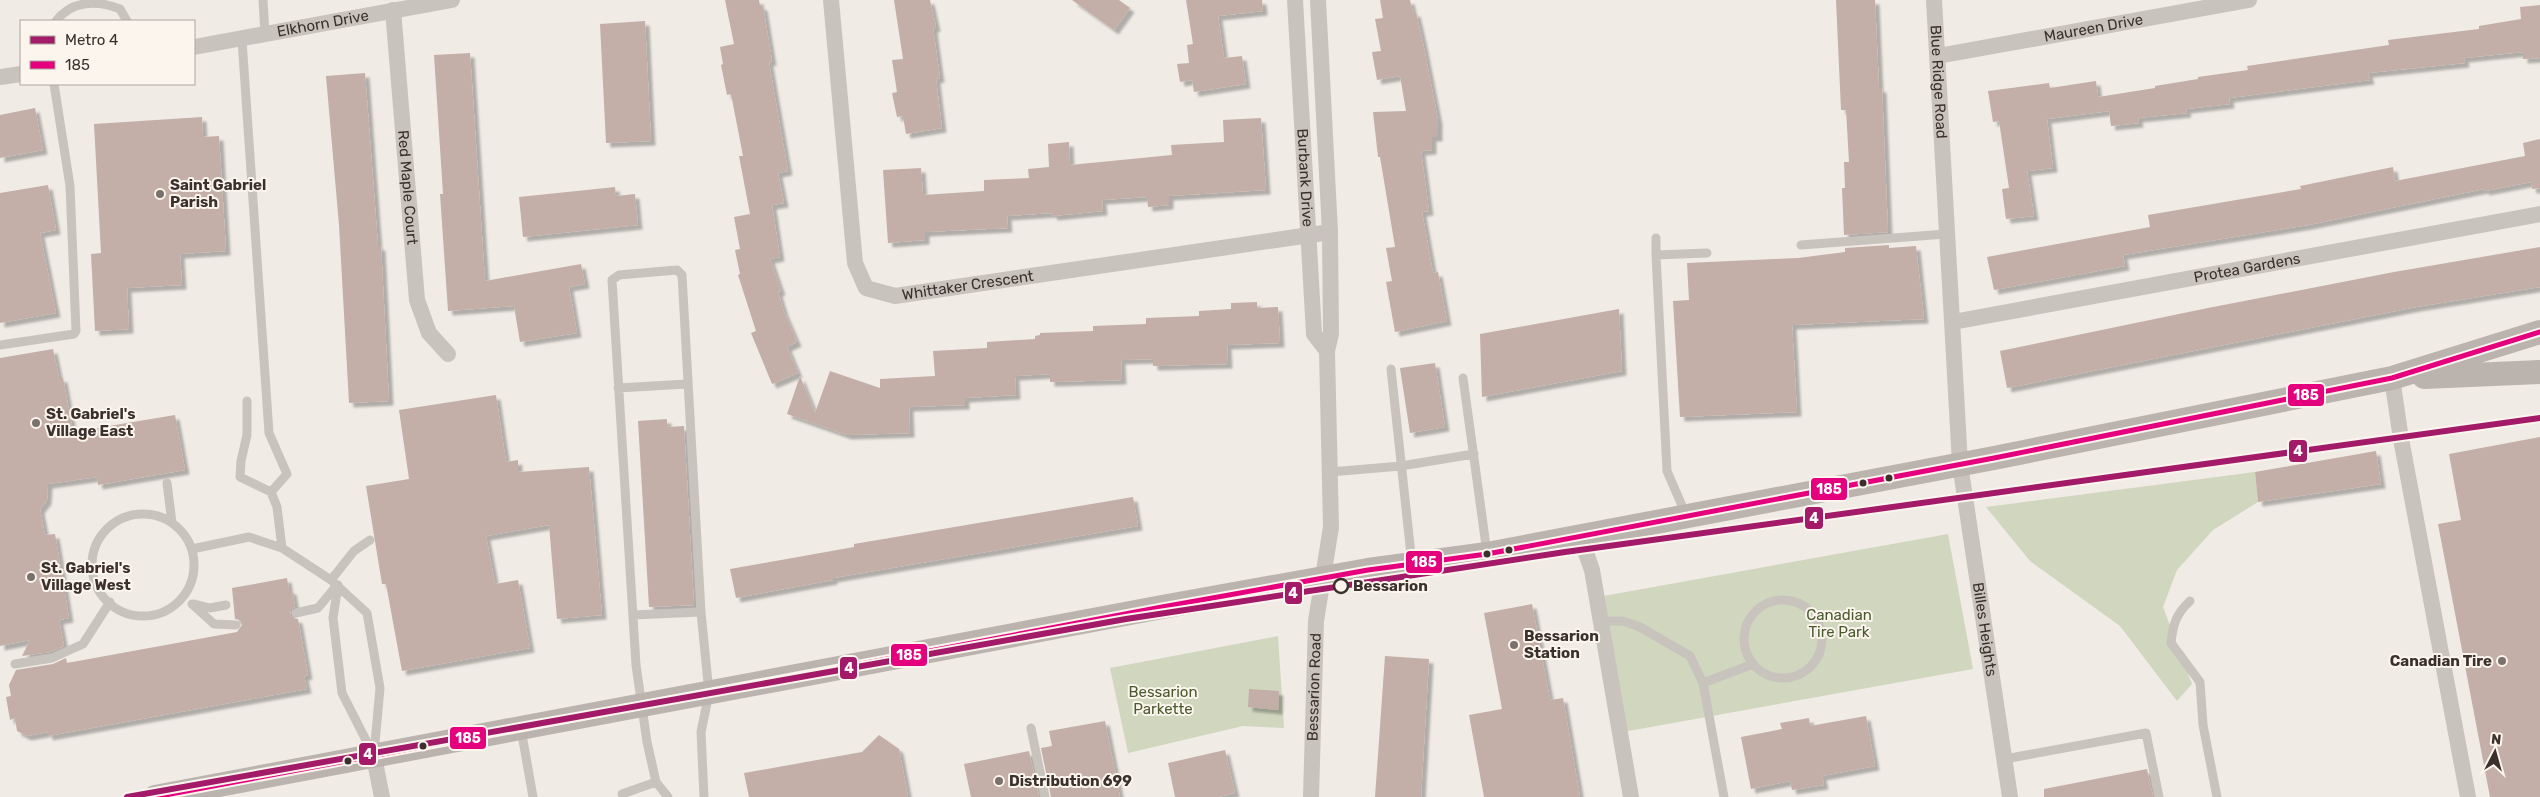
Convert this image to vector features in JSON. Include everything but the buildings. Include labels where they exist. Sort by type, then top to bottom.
[{"type":"main road","points":[[155,797],[1325,577],[1487,554],[1960,464],[2392,378],[2540,332]]},
{"type":"main road","points":[[2392,378],[2540,372]]},
{"type":"street","name":"Elkhorn Drive","points":[[195,47],[242,40],[452,0]]},
{"type":"street","name":"Whittaker Crescent","points":[[831,0],[856,263],[866,288],[894,296],[1330,232]]},
{"type":"street","name":"Burbank Drive","points":[[1295,0],[1314,334],[1327,351]]},
{"type":"street","name":"Burbank Drive","points":[[1318,0],[1330,232],[1331,334],[1327,351],[1331,527],[1325,577]]},
{"type":"street","name":"Blue Ridge Road","points":[[1934,0],[1960,464]]},
{"type":"street","name":"Maureen Drive","points":[[1938,56],[2249,0]]},
{"type":"street","name":"Red Maple Court","points":[[393,10],[417,300],[429,333],[448,354]]},
{"type":"street","points":[[0,77],[20,74]]},
{"type":"street","name":"Protea Gardens","points":[[1953,322],[2540,214]]},
{"type":"street","points":[[2392,378],[2401,439],[2468,797]]},
{"type":"street","name":"Billes Heights","points":[[1960,464],[2010,797]]},
{"type":"street","points":[[1580,536],[1592,570],[1631,797]]},
{"type":"street","name":"Bessarion Road","points":[[1311,797],[1316,621],[1325,577]]},
{"type":"street","points":[[374,757],[382,797]]},
{"type":"lane","points":[[263,0],[266,35]]},
{"type":"lane","points":[[57,20],[71,6],[94,1],[108,3],[120,9],[126,20]]},
{"type":"lane","points":[[242,40],[269,433],[287,474],[271,492]]},
{"type":"lane","points":[[0,345],[74,334],[76,331],[70,186],[54,85]]},
{"type":"lane","points":[[1801,245],[1946,234]]},
{"type":"lane","points":[[1656,238],[1667,471],[1686,516]]},
{"type":"lane","points":[[1656,255],[1707,252]]},
{"type":"lane","points":[[668,797],[656,782],[647,742],[636,665],[612,280],[619,275],[677,270],[682,275],[701,612],[709,693],[701,732],[704,797]]},
{"type":"lane","points":[[1391,369],[1412,565]]},
{"type":"lane","points":[[1463,378],[1487,554]]},
{"type":"lane","points":[[618,388],[687,384]]},
{"type":"lane","points":[[247,401],[247,435],[240,477],[271,492],[277,507],[282,548]]},
{"type":"lane","points":[[1330,472],[1401,466],[1474,454]]},
{"type":"lane","points":[[167,483],[172,523]]},
{"type":"lane","points":[[149,514],[166,519],[184,533],[192,549],[194,571],[189,588],[179,601],[159,614],[136,616],[119,610],[102,596],[94,580],[92,558],[97,541],[111,524],[127,516],[149,514]]},
{"type":"lane","points":[[192,549],[249,537],[282,548],[334,582],[366,613],[380,688],[374,757]]},
{"type":"lane","points":[[296,613],[318,608],[354,551],[370,540]]},
{"type":"lane","points":[[334,582],[333,618],[342,693],[374,757]]},
{"type":"lane","points":[[179,601],[210,608],[226,605]]},
{"type":"lane","points":[[1773,601],[1792,602],[1809,610],[1817,620],[1822,632],[1822,645],[1818,657],[1810,667],[1799,675],[1787,678],[1774,677],[1762,672],[1753,664],[1746,652],[1745,633],[1752,615],[1761,607],[1773,601]]},
{"type":"lane","points":[[2190,601],[2180,610],[2173,623],[2171,643],[2190,665],[2200,682],[2203,725],[2217,797]]},
{"type":"lane","points":[[15,664],[52,658],[83,644],[110,602]]},
{"type":"lane","points":[[192,604],[214,624],[236,625]]},
{"type":"lane","points":[[633,614],[701,612]]},
{"type":"lane","points":[[1601,621],[1623,621],[1666,640],[1690,656],[1703,683],[1724,797]]},
{"type":"lane","points":[[1703,683],[1753,664]]},
{"type":"lane","points":[[1031,728],[1045,797]]},
{"type":"lane","points":[[521,729],[533,797]]},
{"type":"lane","points":[[2004,759],[2146,733],[2159,797]]},
{"type":"lane","points":[[622,794],[656,782]]},
{"type":"green space","points":[[2255,472],[2258,502],[2213,530],[2177,570],[2163,607],[2192,684],[2177,701],[2120,626],[2030,561],[1986,507]]},
{"type":"green space","name":"Canadian Tire Park","points":[[1948,534],[1973,669],[1623,732],[1598,597]]},
{"type":"green space","name":"Bessarion Parkette","points":[[1278,636],[1284,728],[1243,726],[1128,753],[1110,668]]},
{"type":"metro line","name":"4","points":[[127,797],[1126,619],[1565,552],[2540,418]]},
{"type":"transit line","name":"185","points":[[155,797],[1162,607],[1368,570],[1487,554],[1994,458],[2392,378],[2540,332]]},
{"type":"place","name":"Saint Gabriel Parish","points":[[160,194]]},
{"type":"place","name":"St. Gabriel's Village East","points":[[36,423]]},
{"type":"place","name":"St. Gabriel's Village West","points":[[31,577]]},
{"type":"place","name":"Bessarion","points":[[1341,586]]},
{"type":"place","name":"Bessarion Station","points":[[1514,645]]},
{"type":"place","name":"Canadian Tire","points":[[2502,661]]},
{"type":"place","name":"Distribution 699","points":[[999,781]]}]
